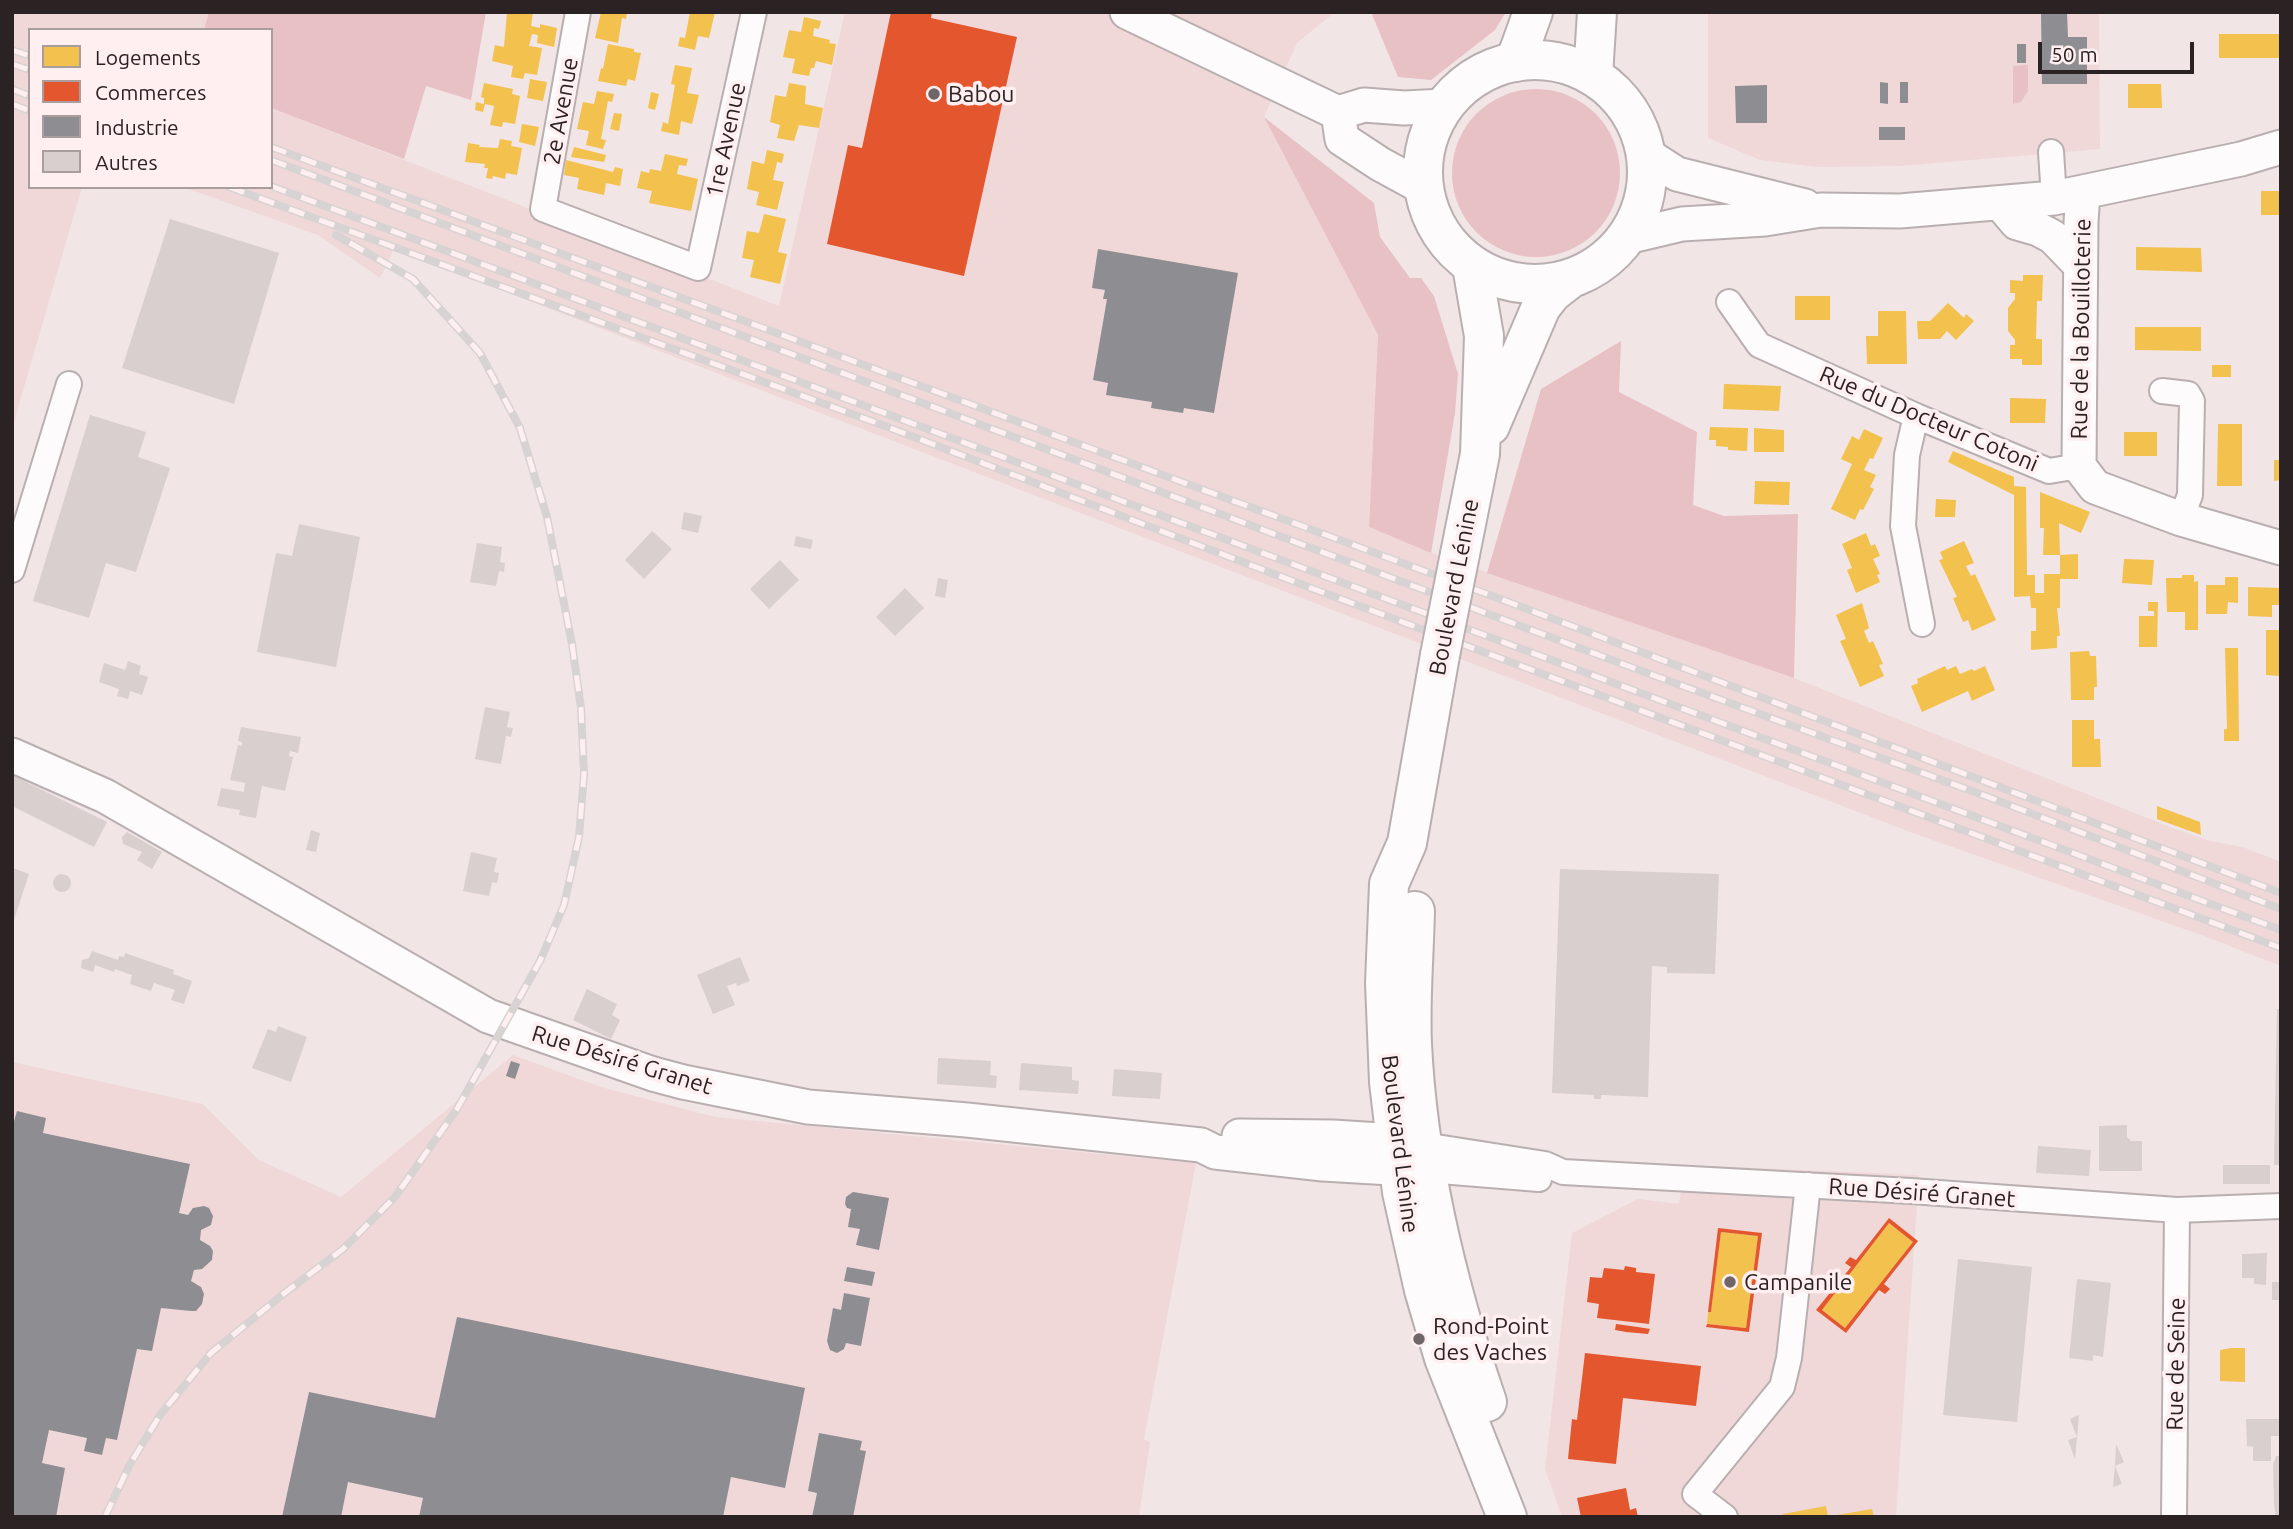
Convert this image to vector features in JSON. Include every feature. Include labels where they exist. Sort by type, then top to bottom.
[{"type":"main road","points":[[1515,62],[1533,12]]},
{"type":"main road","points":[[1594,76],[1597,12]]},
{"type":"main road","points":[[1515,62],[1557,62],[1594,76],[1628,109],[1640,131],[1646,154],[1645,195],[1638,217],[1627,237],[1597,266],[1570,279],[1544,284],[1524,284],[1498,279],[1472,266],[1455,251],[1441,233],[1430,211],[1424,188],[1423,164],[1427,141],[1445,106],[1460,89],[1477,76],[1515,62]]},
{"type":"main road","name":"Boulevard Lénine","points":[[1472,266],[1484,336],[1479,454],[1407,844],[1415,878],[1412,1156],[1408,1226],[1444,1358],[1507,1517]]},
{"type":"main road","name":"Boulevard Lénine","points":[[1479,454],[1506,384],[1541,307],[1552,293],[1570,279]]},
{"type":"main road","name":"Boulevard Lénine","points":[[1412,1156],[1477,1373],[1530,1517]]},
{"type":"street","name":"2e Avenue","points":[[578,12],[543,209],[698,268]]},
{"type":"street","name":"1re Avenue","points":[[698,268],[754,12]]},
{"type":"street","points":[[1127,12],[1338,113],[1364,105],[1404,108],[1445,106]]},
{"type":"street","points":[[1338,113],[1342,139],[1424,188]]},
{"type":"street","points":[[1627,237],[1682,224],[1765,219],[1821,210],[1900,211],[2001,204],[2068,195],[2241,159],[2281,147]]},
{"type":"street","points":[[2051,152],[2068,195]]},
{"type":"street","points":[[1646,154],[1677,174],[1821,210]]},
{"type":"street","name":"Rue de la Bouilloterie","points":[[2068,195],[2080,265],[2079,466]]},
{"type":"street","points":[[2001,204],[2017,223],[2053,237],[2080,265]]},
{"type":"street","name":"Rue du Docteur Cotoni","points":[[1729,302],[1759,345],[1916,416],[2049,471],[2079,466]]},
{"type":"street","points":[[12,570],[69,384]]},
{"type":"street","points":[[2162,391],[2188,394],[2192,401],[2190,495],[2181,519]]},
{"type":"street","points":[[1916,416],[1907,455],[1903,526],[1922,624]]},
{"type":"street","points":[[2079,466],[2095,487],[2181,519],[2281,548]]},
{"type":"street","name":"Rue Désiré Granet","points":[[12,755],[105,796],[138,814],[355,942],[488,1016],[653,1074],[808,1107],[967,1120],[1201,1145],[1216,1136],[1333,1136],[1412,1156],[1546,1179],[1563,1172],[1808,1185],[2177,1210],[2281,1206]]},
{"type":"street","points":[[1726,1517],[1695,1494],[1782,1387],[1789,1358],[1808,1185]]},
{"type":"street","name":"Rue de Seine","points":[[2174,1517],[2177,1210]]},
{"type":"shaded area","points":[[12,12],[209,12],[205,28],[28,28],[28,189],[81,189],[12,429]]},
{"type":"shaded area","points":[[209,12],[486,12],[471,100],[426,86],[404,159],[273,109],[273,28],[205,28]]},
{"type":"shaded area","points":[[845,12],[1335,12],[1297,43],[1264,117],[1378,335],[1369,527],[1437,555],[1794,678],[2170,827],[2210,841],[2243,847],[2281,862],[2281,966],[1910,832],[394,249],[380,278],[318,235],[189,189],[273,189],[273,109],[779,306]]},
{"type":"shaded area","points":[[1371,12],[1506,12],[1495,30],[1431,80],[1398,77]]},
{"type":"shaded area","points":[[1708,12],[2099,12],[2100,149],[1901,166],[1818,167],[1760,160],[1708,138]]},
{"type":"shaded area","points":[[2028,65],[2028,91],[2021,102],[2013,104],[2013,66]]},
{"type":"shaded area","points":[[1536,89],[1568,95],[1596,113],[1614,141],[1620,173],[1614,205],[1596,233],[1568,251],[1536,257],[1504,251],[1476,233],[1458,205],[1452,173],[1458,141],[1476,113],[1504,95]]},
{"type":"shaded area","points":[[1264,117],[1374,203],[1380,237],[1410,278],[1421,278],[1434,296],[1458,374],[1455,413],[1431,553],[1369,527],[1378,335]]},
{"type":"shaded area","points":[[1621,341],[1619,392],[1697,432],[1693,505],[1724,516],[1798,514],[1794,678],[1487,573],[1541,389]]},
{"type":"shaded area","points":[[513,1055],[601,1087],[715,1117],[1196,1163],[1144,1439],[1150,1442],[1139,1517],[12,1517],[12,1062],[203,1104],[259,1160],[341,1197]]},
{"type":"shaded area","points":[[1685,1165],[1919,1175],[1896,1517],[1562,1517],[1545,1469],[1572,1233],[1638,1199],[1679,1204]]},
{"type":"building: Logements","points":[[507,12],[533,12],[531,26],[540,28],[540,24],[557,28],[554,47],[537,43],[538,35],[532,34],[529,46],[542,48],[537,75],[525,73],[523,79],[511,77],[513,66],[492,61],[495,45],[504,47]]},
{"type":"building: Logements","points":[[601,12],[627,12],[626,19],[622,18],[618,43],[595,38]]},
{"type":"building: Logements","points":[[690,12],[715,12],[709,38],[698,36],[695,50],[678,46],[680,37],[685,38]]},
{"type":"building: Logements","points":[[804,17],[821,21],[819,29],[814,28],[813,36],[836,44],[832,65],[816,61],[809,76],[792,73],[795,59],[783,57],[789,30],[801,32]]},
{"type":"building: Logements","points":[[2219,34],[2281,34],[2281,58],[2219,58]]},
{"type":"building: Logements","points":[[608,44],[641,53],[635,81],[628,79],[626,86],[598,81]]},
{"type":"building: Logements","points":[[675,65],[692,68],[687,93],[699,95],[692,124],[681,121],[679,135],[661,131],[663,122],[668,124],[675,85],[671,84]]},
{"type":"building: Logements","points":[[530,79],[547,82],[543,101],[527,98]]},
{"type":"building: Logements","points":[[484,83],[513,89],[512,94],[520,96],[515,124],[503,122],[502,127],[490,125],[494,106],[485,104],[483,112],[475,110],[476,102],[484,104],[484,98],[481,97]]},
{"type":"building: Logements","points":[[789,83],[806,86],[805,104],[823,108],[819,128],[799,125],[794,141],[777,138],[780,125],[770,122],[775,95],[786,97]]},
{"type":"building: Logements","points":[[2128,84],[2161,84],[2162,108],[2128,108]]},
{"type":"building: Logements","points":[[597,91],[614,94],[612,102],[608,101],[601,139],[606,140],[603,149],[586,145],[589,131],[577,129],[583,102],[594,104]]},
{"type":"building: Logements","points":[[651,92],[659,94],[655,110],[648,108]]},
{"type":"building: Logements","points":[[614,113],[622,114],[619,131],[610,129]]},
{"type":"building: Logements","points":[[522,124],[539,127],[535,146],[519,142]]},
{"type":"building: Logements","points":[[500,139],[512,141],[511,146],[522,148],[517,175],[506,173],[505,179],[493,176],[492,179],[486,178],[488,168],[484,168],[485,164],[465,162],[468,143],[480,145],[479,147],[498,148]]},
{"type":"building: Logements","points":[[574,147],[606,155],[604,162],[571,157]]},
{"type":"building: Logements","points":[[767,150],[784,154],[782,163],[777,162],[773,180],[784,182],[777,210],[756,205],[759,192],[747,189],[752,161],[764,164]]},
{"type":"building: Logements","points":[[665,154],[688,159],[686,166],[679,165],[677,174],[698,179],[691,211],[649,203],[652,191],[637,188],[641,171],[661,171]]},
{"type":"building: Logements","points":[[566,160],[613,172],[615,167],[623,169],[620,186],[606,183],[604,195],[577,189],[579,178],[564,175]]},
{"type":"building: Logements","points":[[2261,191],[2281,191],[2281,215],[2261,215]]},
{"type":"building: Logements","points":[[764,214],[786,219],[778,252],[787,254],[780,284],[750,277],[754,260],[742,258],[747,231],[759,233]]},
{"type":"building: Logements","points":[[2136,247],[2201,248],[2202,272],[2136,270]]},
{"type":"building: Logements","points":[[2023,275],[2043,275],[2042,301],[2037,301],[2036,339],[2042,339],[2042,365],[2022,365],[2022,359],[2010,359],[2010,345],[2015,345],[2015,340],[2008,331],[2008,308],[2015,299],[2015,293],[2010,293],[2010,280],[2023,281]]},
{"type":"building: Logements","points":[[1795,296],[1830,296],[1830,320],[1795,320]]},
{"type":"building: Logements","points":[[1948,303],[1964,318],[1966,314],[1974,321],[1956,340],[1947,331],[1940,339],[1918,339],[1917,321],[1930,321]]},
{"type":"building: Logements","points":[[1878,311],[1906,311],[1907,364],[1867,364],[1866,336],[1878,336]]},
{"type":"building: Logements","points":[[2135,327],[2201,327],[2201,351],[2135,350]]},
{"type":"building: Logements","points":[[2212,365],[2231,365],[2231,377],[2212,377]]},
{"type":"building: Logements","points":[[1724,384],[1781,386],[1779,411],[1723,409]]},
{"type":"building: Logements","points":[[2010,398],[2046,399],[2045,423],[2010,423]]},
{"type":"building: Logements","points":[[2218,424],[2242,424],[2242,486],[2217,486]]},
{"type":"building: Logements","points":[[1710,427],[1748,428],[1747,451],[1716,446],[1716,440],[1709,440]]},
{"type":"building: Logements","points":[[1754,428],[1784,430],[1784,452],[1754,452]]},
{"type":"building: Logements","points":[[1864,429],[1883,438],[1873,459],[1870,458],[1864,470],[1876,475],[1870,487],[1874,489],[1855,520],[1831,509],[1852,464],[1841,459],[1852,436],[1859,440]]},
{"type":"building: Logements","points":[[2124,432],[2157,432],[2157,456],[2124,456]]},
{"type":"building: Logements","points":[[1953,451],[2014,477],[2014,486],[2026,487],[2027,575],[2035,575],[2035,593],[2044,593],[2044,574],[2060,574],[2060,555],[2078,554],[2078,579],[2060,579],[2060,608],[2057,608],[2060,636],[2057,636],[2057,648],[2031,650],[2031,631],[2036,631],[2036,608],[2031,608],[2030,596],[2014,597],[2014,495],[1948,462]]},
{"type":"building: Logements","points":[[2274,460],[2281,460],[2281,480],[2274,481]]},
{"type":"building: Logements","points":[[1755,481],[1790,482],[1789,505],[1754,504]]},
{"type":"building: Logements","points":[[2040,492],[2090,512],[2081,533],[2059,523],[2060,555],[2043,555],[2044,528],[2040,528]]},
{"type":"building: Logements","points":[[1936,499],[1956,500],[1955,517],[1935,517]]},
{"type":"building: Logements","points":[[1866,533],[1871,546],[1875,544],[1880,556],[1873,559],[1880,574],[1877,575],[1880,582],[1856,593],[1847,570],[1852,568],[1842,544]]},
{"type":"building: Logements","points":[[1964,541],[1974,563],[1966,566],[1971,576],[1975,574],[1996,620],[1972,631],[1968,620],[1963,622],[1953,598],[1957,597],[1939,560],[1943,559],[1940,552]]},
{"type":"building: Logements","points":[[2124,559],[2154,560],[2152,585],[2122,583]]},
{"type":"building: Logements","points":[[2182,575],[2194,575],[2194,582],[2198,581],[2198,630],[2185,630],[2185,612],[2167,612],[2166,578],[2182,578]]},
{"type":"building: Logements","points":[[2225,577],[2238,577],[2238,603],[2228,602],[2227,614],[2206,614],[2206,585],[2225,585]]},
{"type":"building: Logements","points":[[2248,587],[2281,588],[2281,605],[2272,605],[2272,617],[2248,616]]},
{"type":"building: Logements","points":[[2148,602],[2158,602],[2157,647],[2139,647],[2139,616],[2154,616],[2154,611],[2148,611]]},
{"type":"building: Logements","points":[[1862,603],[1869,628],[1864,631],[1869,643],[1873,641],[1883,664],[1879,665],[1884,676],[1860,687],[1840,641],[1846,639],[1836,615]]},
{"type":"building: Logements","points":[[2266,630],[2279,630],[2281,676],[2266,675]]},
{"type":"building: Logements","points":[[2225,648],[2238,648],[2239,741],[2224,741],[2224,729],[2227,729]]},
{"type":"building: Logements","points":[[2089,651],[2090,656],[2096,656],[2097,687],[2094,687],[2094,700],[2071,700],[2070,652]]},
{"type":"building: Logements","points":[[1945,666],[1947,670],[1956,666],[1960,674],[1985,666],[1995,690],[1972,701],[1968,691],[1922,712],[1911,686],[1918,683],[1917,679]]},
{"type":"building: Logements","points":[[2072,720],[2094,720],[2094,739],[2100,739],[2101,767],[2072,767]]},
{"type":"building: Logements","points":[[2157,806],[2200,822],[2201,835],[2157,819]]},
{"type":"building: Logements","points":[[1889,1223],[1913,1242],[1845,1328],[1822,1310]]},
{"type":"building: Logements","points":[[1721,1232],[1758,1236],[1746,1328],[1707,1324],[1708,1312],[1711,1312]]},
{"type":"building: Logements","points":[[2245,1348],[2245,1382],[2220,1381],[2220,1350]]},
{"type":"building: Logements","points":[[1826,1506],[1828,1517],[1784,1517],[1783,1514]]},
{"type":"building: Logements","points":[[1872,1509],[1874,1517],[1837,1517],[1837,1515]]},
{"type":"building: Commerces","points":[[891,12],[932,12],[931,18],[1017,37],[964,276],[827,244],[848,145],[862,148]]},
{"type":"building: Commerces","points":[[1889,1218],[1918,1241],[1884,1284],[1890,1289],[1885,1294],[1879,1290],[1846,1333],[1816,1310],[1851,1267],[1845,1263],[1850,1257],[1856,1260]],"holes":[[[1889,1223],[1913,1242],[1845,1328],[1822,1310]]]},
{"type":"building: Commerces","points":[[1718,1228],[1762,1233],[1749,1332],[1706,1327],[1707,1324],[1746,1328],[1758,1236],[1721,1232],[1711,1312],[1708,1312]]},
{"type":"building: Commerces","points":[[1625,1266],[1636,1268],[1636,1272],[1655,1274],[1649,1324],[1597,1318],[1599,1304],[1587,1302],[1590,1277],[1602,1278],[1604,1268],[1624,1270]]},
{"type":"building: Commerces","points":[[1616,1324],[1650,1329],[1648,1334],[1626,1332],[1615,1330]]},
{"type":"building: Commerces","points":[[1585,1353],[1701,1366],[1696,1406],[1623,1398],[1616,1464],[1568,1459],[1572,1419],[1577,1420]]},
{"type":"building: Commerces","points":[[1626,1488],[1630,1510],[1636,1508],[1638,1517],[1581,1517],[1577,1498]]},
{"type":"building: Industrie","points":[[2041,12],[2067,12],[2068,37],[2087,37],[2087,84],[2042,84]]},
{"type":"building: Industrie","points":[[2017,44],[2026,44],[2026,63],[2017,63]]},
{"type":"building: Industrie","points":[[1880,82],[1888,83],[1888,104],[1880,103]]},
{"type":"building: Industrie","points":[[1900,82],[1908,82],[1908,103],[1900,103]]},
{"type":"building: Industrie","points":[[1767,85],[1767,123],[1736,123],[1735,86]]},
{"type":"building: Industrie","points":[[1879,127],[1905,127],[1905,140],[1879,140]]},
{"type":"building: Industrie","points":[[1098,249],[1238,273],[1214,413],[1184,408],[1183,413],[1151,408],[1152,402],[1106,395],[1108,383],[1093,380],[1107,299],[1103,299],[1105,290],[1092,288]]},
{"type":"building: Industrie","points":[[511,1061],[520,1064],[515,1079],[506,1076]]},
{"type":"building: Industrie","points":[[17,1111],[46,1118],[43,1133],[190,1164],[179,1213],[188,1215],[193,1208],[204,1206],[209,1208],[213,1216],[211,1225],[201,1230],[200,1240],[213,1251],[212,1260],[202,1269],[194,1270],[191,1281],[201,1287],[204,1294],[202,1304],[196,1311],[161,1308],[152,1351],[137,1349],[117,1440],[106,1438],[102,1455],[84,1451],[87,1438],[49,1430],[42,1463],[65,1468],[56,1517],[12,1517],[12,1128]]},
{"type":"building: Industrie","points":[[853,1192],[889,1198],[879,1250],[856,1245],[860,1229],[848,1227],[851,1209],[845,1204],[846,1197]]},
{"type":"building: Industrie","points":[[847,1267],[875,1272],[872,1286],[844,1281]]},
{"type":"building: Industrie","points":[[844,1293],[870,1298],[861,1346],[846,1343],[844,1349],[837,1353],[830,1350],[827,1341],[833,1308],[841,1310]]},
{"type":"building: Industrie","points":[[457,1317],[805,1388],[785,1488],[731,1477],[723,1517],[419,1517],[423,1498],[348,1482],[341,1517],[282,1517],[309,1392],[435,1418]]},
{"type":"building: Industrie","points":[[819,1433],[862,1441],[860,1450],[866,1451],[853,1517],[812,1517],[817,1493],[808,1491]]},
{"type":"building: Autres","points":[[170,219],[279,253],[234,404],[122,368]]},
{"type":"building: Autres","points":[[90,415],[146,432],[138,457],[170,468],[136,572],[106,563],[89,618],[33,601]]},
{"type":"building: Autres","points":[[684,512],[702,516],[698,533],[681,529]]},
{"type":"building: Autres","points":[[299,524],[360,537],[336,667],[257,652],[276,553],[292,556]]},
{"type":"building: Autres","points":[[652,531],[672,549],[644,579],[625,560]]},
{"type":"building: Autres","points":[[796,536],[813,540],[811,549],[794,546]]},
{"type":"building: Autres","points":[[477,543],[502,547],[500,562],[505,563],[504,572],[499,571],[496,586],[470,582]]},
{"type":"building: Autres","points":[[780,560],[799,580],[769,609],[750,589]]},
{"type":"building: Autres","points":[[938,578],[948,580],[945,598],[935,596]]},
{"type":"building: Autres","points":[[905,588],[924,608],[895,636],[876,617]]},
{"type":"building: Autres","points":[[128,661],[141,666],[139,674],[148,677],[142,695],[130,691],[128,699],[117,696],[119,689],[99,682],[104,663],[125,670]]},
{"type":"building: Autres","points":[[485,707],[510,712],[507,727],[513,728],[511,737],[506,736],[501,764],[475,759]]},
{"type":"building: Autres","points":[[241,727],[301,737],[298,753],[290,751],[289,756],[293,757],[285,791],[262,786],[256,818],[239,815],[240,810],[217,806],[221,788],[244,792],[245,783],[230,780],[238,745],[242,746],[242,742],[238,741]]},
{"type":"building: Autres","points":[[12,775],[107,822],[94,847],[12,806]]},
{"type":"building: Autres","points":[[311,830],[320,833],[316,852],[306,850]]},
{"type":"building: Autres","points":[[127,832],[162,852],[152,869],[137,860],[142,852],[123,844],[122,837]]},
{"type":"building: Autres","points":[[471,852],[497,858],[494,872],[499,873],[497,883],[492,882],[489,896],[463,891]]},
{"type":"building: Autres","points":[[13,868],[29,874],[13,923],[12,871]]},
{"type":"building: Autres","points":[[1560,869],[1719,874],[1715,974],[1667,973],[1667,967],[1652,966],[1648,1097],[1601,1095],[1601,1099],[1594,1099],[1594,1095],[1552,1093]]},
{"type":"building: Autres","points":[[62,874],[68,877],[71,883],[68,889],[62,892],[56,889],[53,883],[56,877]]},
{"type":"building: Autres","points":[[92,951],[118,960],[119,956],[124,957],[125,953],[174,970],[173,974],[192,981],[184,1004],[171,1000],[175,990],[154,983],[151,991],[130,984],[132,975],[115,969],[114,972],[95,965],[93,972],[81,968],[82,960],[89,958]]},
{"type":"building: Autres","points":[[740,957],[750,981],[737,986],[736,983],[727,986],[735,1005],[713,1014],[697,975]]},
{"type":"building: Autres","points":[[587,989],[617,1004],[612,1015],[620,1020],[611,1039],[573,1020]]},
{"type":"building: Autres","points":[[2277,1009],[2281,1009],[2281,1165],[2274,1165]]},
{"type":"building: Autres","points":[[278,1026],[307,1037],[291,1082],[252,1068],[268,1029],[276,1032]]},
{"type":"building: Autres","points":[[938,1058],[991,1061],[990,1075],[997,1076],[996,1088],[937,1084]]},
{"type":"building: Autres","points":[[1021,1063],[1072,1067],[1072,1080],[1079,1081],[1078,1094],[1019,1090]]},
{"type":"building: Autres","points":[[1114,1069],[1162,1073],[1160,1099],[1112,1096]]},
{"type":"building: Autres","points":[[2127,1125],[2127,1137],[2131,1141],[2142,1141],[2142,1171],[2099,1171],[2099,1126]]},
{"type":"building: Autres","points":[[2038,1146],[2091,1150],[2089,1176],[2036,1173]]},
{"type":"building: Autres","points":[[2223,1165],[2270,1165],[2270,1184],[2223,1184]]},
{"type":"building: Autres","points":[[2267,1253],[2266,1285],[2254,1284],[2254,1278],[2242,1278],[2242,1254]]},
{"type":"building: Autres","points":[[1958,1259],[2032,1267],[2017,1422],[1943,1415]]},
{"type":"building: Autres","points":[[2077,1279],[2111,1283],[2103,1357],[2093,1355],[2093,1361],[2069,1358]]},
{"type":"building: Autres","points":[[2272,1282],[2281,1282],[2281,1300],[2272,1300]]},
{"type":"building: Autres","points":[[2079,1415],[2077,1437],[2070,1419]]},
{"type":"building: Autres","points":[[2246,1419],[2281,1419],[2281,1436],[2271,1436],[2271,1461],[2253,1461],[2253,1447],[2247,1446]]},
{"type":"building: Autres","points":[[2077,1437],[2075,1459],[2068,1440]]},
{"type":"building: Autres","points":[[2116,1444],[2124,1462],[2115,1466]]},
{"type":"building: Autres","points":[[2276,1456],[2281,1456],[2281,1517],[2276,1517],[2274,1504],[2273,1464]]},
{"type":"building: Autres","points":[[2115,1466],[2122,1484],[2113,1487]]},
{"type":"railway","points":[[12,50],[28,55]]},
{"type":"railway","points":[[12,64],[28,69]]},
{"type":"railway","points":[[12,89],[28,95]]},
{"type":"railway","points":[[12,104],[28,110]]},
{"type":"railway","points":[[273,148],[1495,597],[2281,893]]},
{"type":"railway","points":[[273,161],[1628,666],[1983,795],[2281,909]]},
{"type":"railway","points":[[273,187],[2281,930]]},
{"type":"railway","points":[[234,189],[885,426],[1311,588],[2281,948]]},
{"type":"railway","points":[[105,1517],[129,1466],[160,1415],[211,1353],[343,1249],[395,1197],[457,1109],[540,961],[564,905],[579,837],[584,774],[581,708],[572,644],[547,517],[520,428],[480,353],[413,279],[336,235]]},
{"type":"place","name":"Babou","points":[[934,94]]},
{"type":"place","name":"Campanile","points":[[1730,1282]]},
{"type":"place","name":"Rond-Point des Vaches","points":[[1419,1339]]}]
